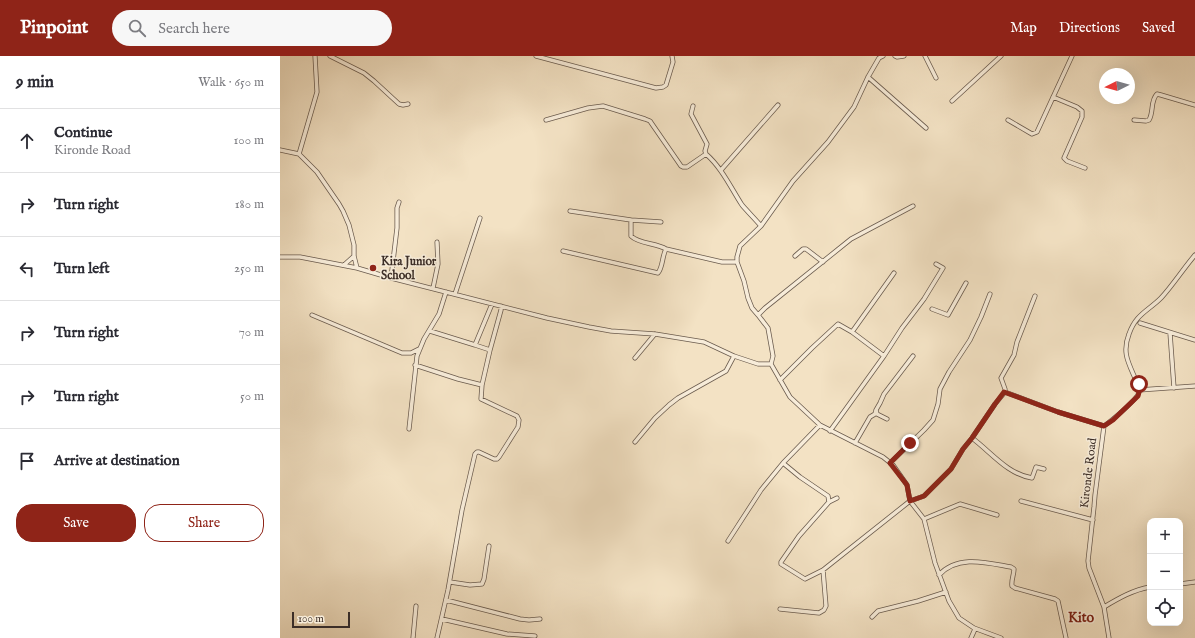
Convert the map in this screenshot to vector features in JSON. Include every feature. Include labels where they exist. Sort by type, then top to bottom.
[{"type":"street","points":[[299,154],[316,92],[314,56]]},
{"type":"street","points":[[330,56],[364,74],[399,104],[403,106],[408,104]]},
{"type":"street","points":[[536,56],[656,88],[663,87],[668,81],[673,62],[672,56]]},
{"type":"street","points":[[895,56],[904,56]]},
{"type":"street","points":[[925,56],[936,78]]},
{"type":"street","points":[[952,101],[1001,56]]},
{"type":"street","points":[[1008,120],[1032,134],[1035,134],[1072,56]]},
{"type":"street","points":[[880,57],[868,76],[854,107],[828,142],[793,181],[761,226],[740,246],[737,262],[752,308],[768,328],[773,356],[771,364],[790,397],[820,425],[883,457],[890,463],[907,485],[910,501],[924,519],[935,563],[949,601],[959,618],[975,629],[1001,638]]},
{"type":"street","points":[[868,76],[926,128]]},
{"type":"street","points":[[1134,120],[1149,120],[1151,116],[1153,99],[1157,94],[1195,105]]},
{"type":"street","points":[[1053,98],[1077,107],[1082,111],[1082,117],[1064,158],[1066,161],[1085,168]]},
{"type":"street","points":[[721,170],[778,105]]},
{"type":"street","points":[[546,120],[588,108],[603,106],[650,121],[683,167],[687,167],[706,154]]},
{"type":"street","points":[[693,106],[692,114],[707,144],[706,154],[721,170],[744,206],[761,226]]},
{"type":"street","points":[[280,150],[299,154],[317,172],[341,207],[349,225],[354,245],[354,256],[357,268]]},
{"type":"street","points":[[391,278],[397,228],[398,202]]},
{"type":"street","points":[[758,315],[851,239],[913,206]]},
{"type":"street","points":[[570,211],[631,220],[661,222]]},
{"type":"street","points":[[455,294],[480,218]]},
{"type":"street","points":[[631,220],[631,236],[637,240],[659,245],[666,249],[722,262],[737,262]]},
{"type":"street","points":[[433,288],[438,264],[437,242]]},
{"type":"street","points":[[563,251],[658,273],[661,269],[662,257],[666,249]]},
{"type":"street","points":[[795,256],[803,249],[806,249],[823,262]]},
{"type":"street","points":[[1195,255],[1160,299],[1140,314],[1129,334],[1125,352],[1128,362],[1139,384],[1139,390],[1195,386]]},
{"type":"street","points":[[280,256],[300,256],[357,268],[547,318],[611,331],[655,334],[704,342],[734,356],[758,364],[771,364]]},
{"type":"street","points":[[344,266],[354,256]]},
{"type":"street","points":[[830,431],[924,299],[943,268],[936,264]]},
{"type":"street","points":[[852,332],[894,273]]},
{"type":"street","points":[[932,309],[948,315],[966,283]]},
{"type":"street","points":[[409,429],[415,365],[419,349],[439,314],[446,292]]},
{"type":"street","points":[[890,463],[933,420],[938,404],[940,389],[949,372],[970,340],[981,318],[990,294]]},
{"type":"street","points":[[837,498],[829,502],[799,536],[781,562],[781,564],[805,579],[823,570],[910,501],[924,496],[951,469],[963,449],[1004,392],[1005,389],[1001,378],[1014,355],[1035,296]]},
{"type":"street","points":[[475,345],[492,304]]},
{"type":"street","points":[[437,638],[450,582],[462,510],[475,454],[479,452],[497,459],[519,424],[517,416],[481,399],[482,385],[501,306]]},
{"type":"street","points":[[312,315],[402,353],[411,353],[419,349]]},
{"type":"street","points":[[1140,323],[1195,340]]},
{"type":"street","points":[[780,380],[838,324],[852,332],[884,356]]},
{"type":"street","points":[[430,331],[490,350]]},
{"type":"street","points":[[1170,333],[1174,388]]},
{"type":"street","points":[[635,358],[655,334]]},
{"type":"street","points":[[635,442],[655,418],[673,401],[726,371],[734,356]]},
{"type":"street","points":[[855,443],[870,417],[875,414],[884,394],[913,356]]},
{"type":"street","points":[[415,365],[482,385]]},
{"type":"street","name":"Kironde Road","points":[[1110,638],[1104,607],[1089,568],[1088,561],[1096,482],[1104,426],[1113,420],[1138,396],[1139,390]]},
{"type":"street","points":[[1004,392],[1058,412],[1104,426]]},
{"type":"street","points":[[876,410],[878,414],[887,419]]},
{"type":"street","points":[[728,541],[762,490],[783,463],[820,425]]},
{"type":"street","points":[[972,438],[1009,469],[1022,476],[1032,478],[1036,467],[1044,469]]},
{"type":"street","points":[[783,463],[800,477],[828,496],[829,502]]},
{"type":"street","points":[[1021,501],[1093,520]]},
{"type":"street","points":[[924,519],[960,504],[997,515]]},
{"type":"street","points":[[450,582],[470,585],[482,584],[489,546]]},
{"type":"street","points":[[940,575],[950,566],[967,562],[1011,567],[1014,569],[1012,586],[1055,599],[1058,602],[1066,638]]},
{"type":"street","points":[[780,609],[819,613],[824,610],[826,606],[823,570]]},
{"type":"street","points":[[1183,584],[1195,582]]},
{"type":"street","points":[[1104,607],[1130,592],[1147,588]]},
{"type":"street","points":[[872,616],[878,611],[904,605],[946,592]]},
{"type":"street","points":[[446,600],[520,619],[540,619]]},
{"type":"street","points":[[413,638],[416,606]]},
{"type":"street","points":[[442,619],[507,634],[535,636]]},
{"type":"street","points":[[970,638],[975,629]]},
{"type":"place","name":"Kira Junior School","points":[[373,268]]},
{"type":"district","name":"Kito","points":[[1081,617]]},
{"type":"route","points":[[910,443],[890,463],[907,485],[910,501],[924,496],[951,469],[963,449],[1004,392],[1058,412],[1104,426],[1113,420],[1138,396],[1139,384]]}]
